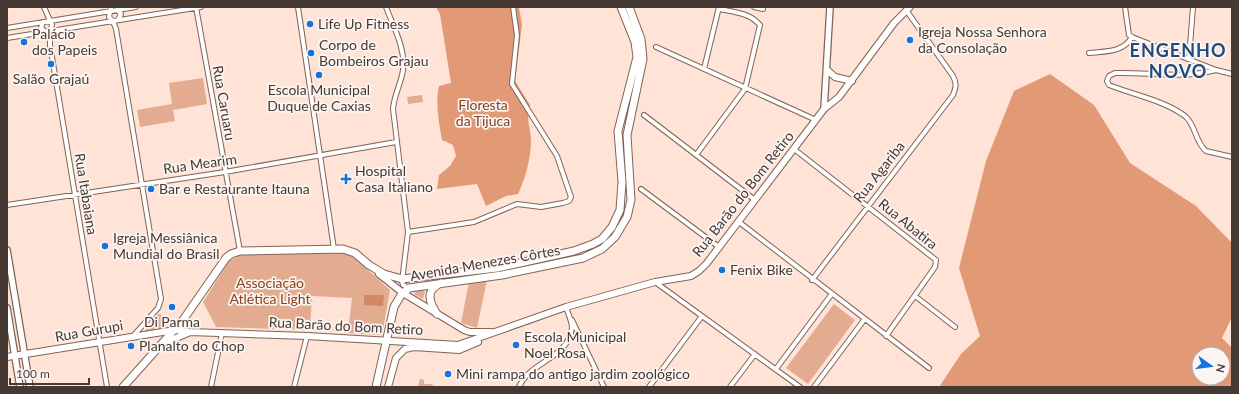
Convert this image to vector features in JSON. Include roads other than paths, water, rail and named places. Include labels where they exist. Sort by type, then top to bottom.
[{"type":"main road","name":"Avenida Menezes Côrtes","points":[[240,251],[334,249],[355,253],[369,265],[384,274],[402,279],[505,266],[586,248],[593,244],[608,233],[617,219],[622,202],[618,131],[637,57],[635,42],[621,7]]},
{"type":"main road","name":"Avenida Menezes Côrtes","points":[[406,290],[447,282],[502,275],[583,258],[602,249],[615,237],[622,227],[631,200],[627,135],[643,53],[642,39],[629,7]]},
{"type":"main road","name":"Rua Barão do Bom Retiro","points":[[123,387],[175,330],[190,332],[387,340],[452,345],[469,342],[566,307],[655,282],[695,274],[703,267],[739,222],[824,109],[839,97],[894,23],[908,9]]},
{"type":"main road","points":[[826,70],[835,77],[852,81]]},
{"type":"main road","points":[[175,330],[226,258],[231,254],[240,251]]},
{"type":"main road","points":[[369,265],[406,290],[437,314],[470,332],[498,331]]},
{"type":"main road","points":[[437,314],[430,303],[430,295],[434,287],[447,282]]},
{"type":"main road","points":[[376,387],[396,303],[406,290]]},
{"type":"main road","name":"Rua Gurupi","points":[[7,357],[134,335],[175,330]]},
{"type":"main road","name":"Rua Barão do Bom Retiro","points":[[388,387],[396,358],[405,349],[414,347],[459,350],[498,331]]},
{"type":"main road","name":"Rua Barão do Bom Retiro","points":[[161,344],[190,332]]},
{"type":"street","name":"Rua Itabaiana","points":[[44,7],[52,26],[48,31],[50,45],[107,387]]},
{"type":"street","points":[[7,28],[111,9],[117,10],[136,7]]},
{"type":"street","points":[[7,38],[198,7]]},
{"type":"street","name":"Rua Caruaru","points":[[198,7],[225,172],[240,251]]},
{"type":"street","points":[[298,7],[334,249]]},
{"type":"street","points":[[386,7],[404,61],[400,81],[394,98],[396,142],[408,232],[402,279],[406,290]]},
{"type":"street","points":[[408,232],[474,222],[517,204],[541,207],[563,203],[571,197],[557,156],[512,84],[516,35],[513,7]]},
{"type":"street","points":[[754,7],[763,9]]},
{"type":"street","points":[[824,109],[830,7]]},
{"type":"street","points":[[1125,7],[1129,35],[1132,38],[1216,70],[1232,74]]},
{"type":"street","points":[[1189,59],[1193,7]]},
{"type":"street","points":[[696,155],[745,89],[760,25],[754,18],[719,8],[704,69]]},
{"type":"street","points":[[111,9],[109,17],[116,21]]},
{"type":"street","name":"Rua Agariba","points":[[812,280],[867,205],[953,95],[956,82],[953,76],[908,9]]},
{"type":"street","points":[[117,10],[121,14],[116,21],[116,29],[161,299],[158,308],[134,335]]},
{"type":"street","name":"Rua Itabaiana","points":[[43,22],[41,28],[48,31]]},
{"type":"street","points":[[1089,53],[1118,49],[1128,44],[1132,38]]},
{"type":"street","points":[[656,47],[745,89],[816,120]]},
{"type":"street","points":[[1216,70],[1191,76],[1156,73],[1115,73],[1109,76],[1107,81],[1109,85],[1151,99],[1185,116],[1193,126],[1202,148],[1232,157]]},
{"type":"street","points":[[644,115],[755,200]]},
{"type":"street","name":"Rua Mearim","points":[[7,204],[225,172],[396,142]]},
{"type":"street","name":"Rua Abatira","points":[[794,149],[936,260],[935,267],[886,336]]},
{"type":"street","points":[[641,189],[719,247]]},
{"type":"street","points":[[739,222],[831,295],[929,368]]},
{"type":"street","points":[[7,250],[30,387]]},
{"type":"street","points":[[655,282],[800,387]]},
{"type":"street","points":[[776,369],[831,295]]},
{"type":"street","points":[[915,296],[955,327]]},
{"type":"street","points":[[519,387],[532,371],[558,354],[567,343],[572,328],[566,307]]},
{"type":"street","points":[[566,307],[604,387]]},
{"type":"street","points":[[7,308],[20,387]]},
{"type":"street","points":[[649,387],[702,316]]},
{"type":"street","points":[[814,387],[864,320]]},
{"type":"street","points":[[211,387],[222,333]]},
{"type":"street","points":[[294,387],[307,336]]},
{"type":"street","points":[[730,387],[756,354]]},
{"type":"place","name":"Life Up Fitness","points":[[310,24]]},
{"type":"place","name":"Igreja Nossa Senhora da Consolação","points":[[910,40]]},
{"type":"place","name":"Palácio dos Papeis","points":[[24,42]]},
{"type":"place","name":"Corpo de Bombeiros Grajau","points":[[311,53]]},
{"type":"place","name":"Salão Grajaú","points":[[51,64]]},
{"type":"place","name":"Escola Municipal Duque de Caxias","points":[[319,75]]},
{"type":"place","name":"Hospital Casa Italiano","points":[[346,179]]},
{"type":"place","name":"Bar e Restaurante Itauna","points":[[151,189]]},
{"type":"place","name":"Igreja Messiânica Mundial do Brasil","points":[[105,246]]},
{"type":"place","name":"Fenix Bike","points":[[722,270]]},
{"type":"place","name":"Di Parma","points":[[172,307]]},
{"type":"place","name":"Escola Municipal Noel Rosa","points":[[516,345]]},
{"type":"place","name":"Planalto do Chop","points":[[131,346]]},
{"type":"place","name":"Mini rampa do antigo jardim zoológico","points":[[448,374]]},
{"type":"district","name":"ENGENHO NOVO","points":[[1178,61]]},
{"type":"park label","name":"Floresta da Tijuca","points":[[483,114]]},
{"type":"park label","name":"Associação Atlética Light","points":[[270,292]]}]
